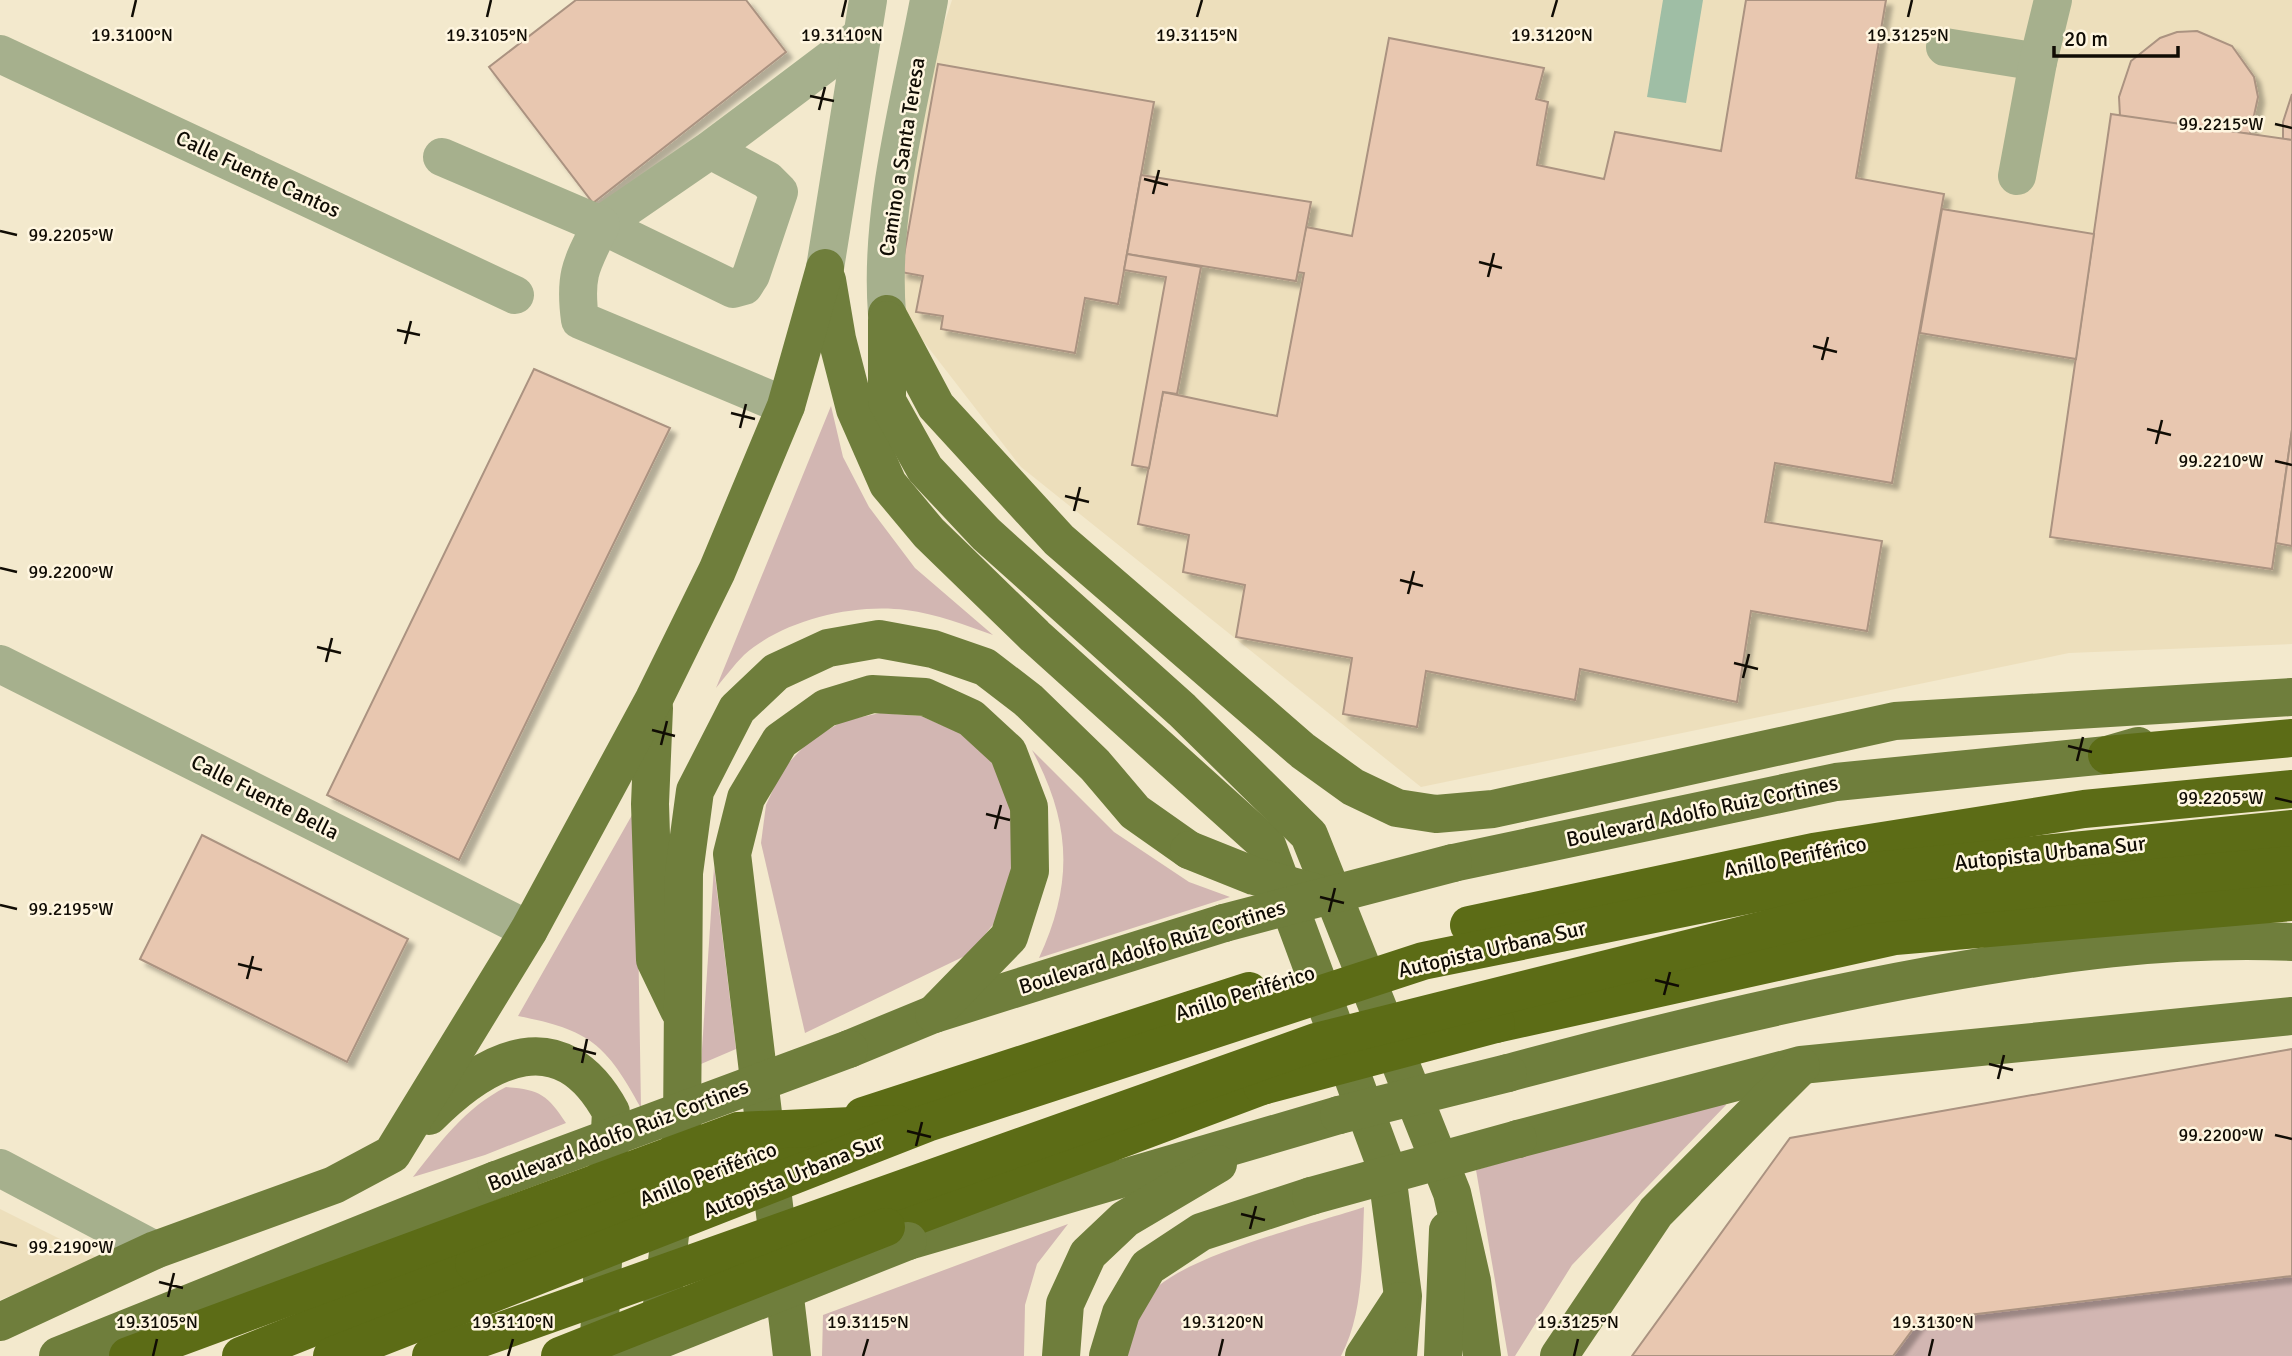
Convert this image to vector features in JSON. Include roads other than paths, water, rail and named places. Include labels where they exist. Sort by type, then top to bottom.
[{"type":"highway","points":[[2106,755],[2292,738]]},
{"type":"highway","name":"Anillo Periférico","points":[[241,1356],[474,1263],[863,1116],[1248,991],[1469,925],[1827,850],[2084,809],[2292,789]]},
{"type":"highway","name":"Autopista Urbana Sur","points":[[332,1356],[927,1123],[1423,961],[1855,873],[2292,829]]},
{"type":"highway","name":"Autopista Urbana Sur","points":[[430,1356],[1316,1042],[1863,905],[2292,865]]},
{"type":"highway","points":[[560,1356],[897,1234],[1262,1086],[1496,1024],[1895,936],[2292,902]]},
{"type":"highway","points":[[128,1356],[738,1131],[927,1123]]},
{"type":"main road","points":[[392,1154],[529,930],[654,698],[718,571],[786,406],[825,268]]},
{"type":"main road","points":[[825,268],[836,339],[855,409],[888,484],[929,533],[1035,636],[1267,845],[1387,1167],[1403,1296],[1398,1356]]},
{"type":"main road","points":[[887,314],[936,406],[1059,540],[1303,751],[1353,787],[1397,808],[1436,814],[1493,809],[1895,721],[2292,700]]},
{"type":"main road","points":[[887,314],[887,401],[925,469],[986,534],[1182,710],[1309,835],[1452,1193],[1472,1281],[1482,1356]]},
{"type":"main road","points":[[650,1356],[663,1300],[682,1130],[684,873],[695,791],[737,709],[776,672],[828,648],[879,639],[933,649],[985,667],[1028,700],[1095,765],[1135,812],[1189,850],[1254,876],[1327,895]]},
{"type":"main road","points":[[792,1356],[732,854],[746,798],[780,741],[826,708],[872,694],[925,697],[971,718],[1008,752],[1029,807],[1030,871],[1009,937],[934,1014]]},
{"type":"main road","points":[[654,698],[650,803],[655,961],[683,1019]]},
{"type":"main road","name":"Boulevard Adolfo Ruiz Cortines","points":[[58,1356],[496,1180],[849,1049],[934,1014],[1224,923],[1453,863],[1836,782],[2106,755],[2292,700]]},
{"type":"main road","points":[[632,1356],[647,1345],[897,1234],[1339,1115],[1803,998],[2064,952],[2167,942],[2292,942]]},
{"type":"main road","points":[[1108,1356],[1121,1312],[1149,1267],[1200,1232],[1311,1195],[1801,1065],[2292,1016]]},
{"type":"main road","points":[[0,1322],[155,1250],[334,1185],[392,1154],[454,1090],[499,1062],[537,1054],[573,1068],[597,1087],[611,1112],[598,1356]]},
{"type":"main road","points":[[1559,1356],[1657,1212],[1801,1065]]},
{"type":"main road","points":[[1061,1356],[1065,1304],[1088,1254],[1125,1219],[1268,1135]]},
{"type":"main road","points":[[1443,1356],[1444,1281],[1452,1193]]},
{"type":"main road","points":[[1364,1356],[1403,1296]]},
{"type":"street","name":"Camino a Santa Teresa","points":[[887,314],[884,274],[887,231],[929,0]]},
{"type":"street","points":[[2017,176],[2038,62],[2053,0]]},
{"type":"street","points":[[786,406],[580,320],[576,291],[579,271],[601,225],[710,150],[865,18]]},
{"type":"street","points":[[825,268],[865,18]]},
{"type":"street","points":[[1945,47],[2038,62]]},
{"type":"street","name":"Calle Fuente Cantos","points":[[0,54],[515,295]]},
{"type":"street","points":[[442,157],[601,225],[733,289],[744,286],[751,275],[779,192],[767,180],[710,150]]},
{"type":"street","name":"Calle Fuente Bella","points":[[0,664],[529,930]]},
{"type":"street","points":[[0,1168],[155,1250]]}]
